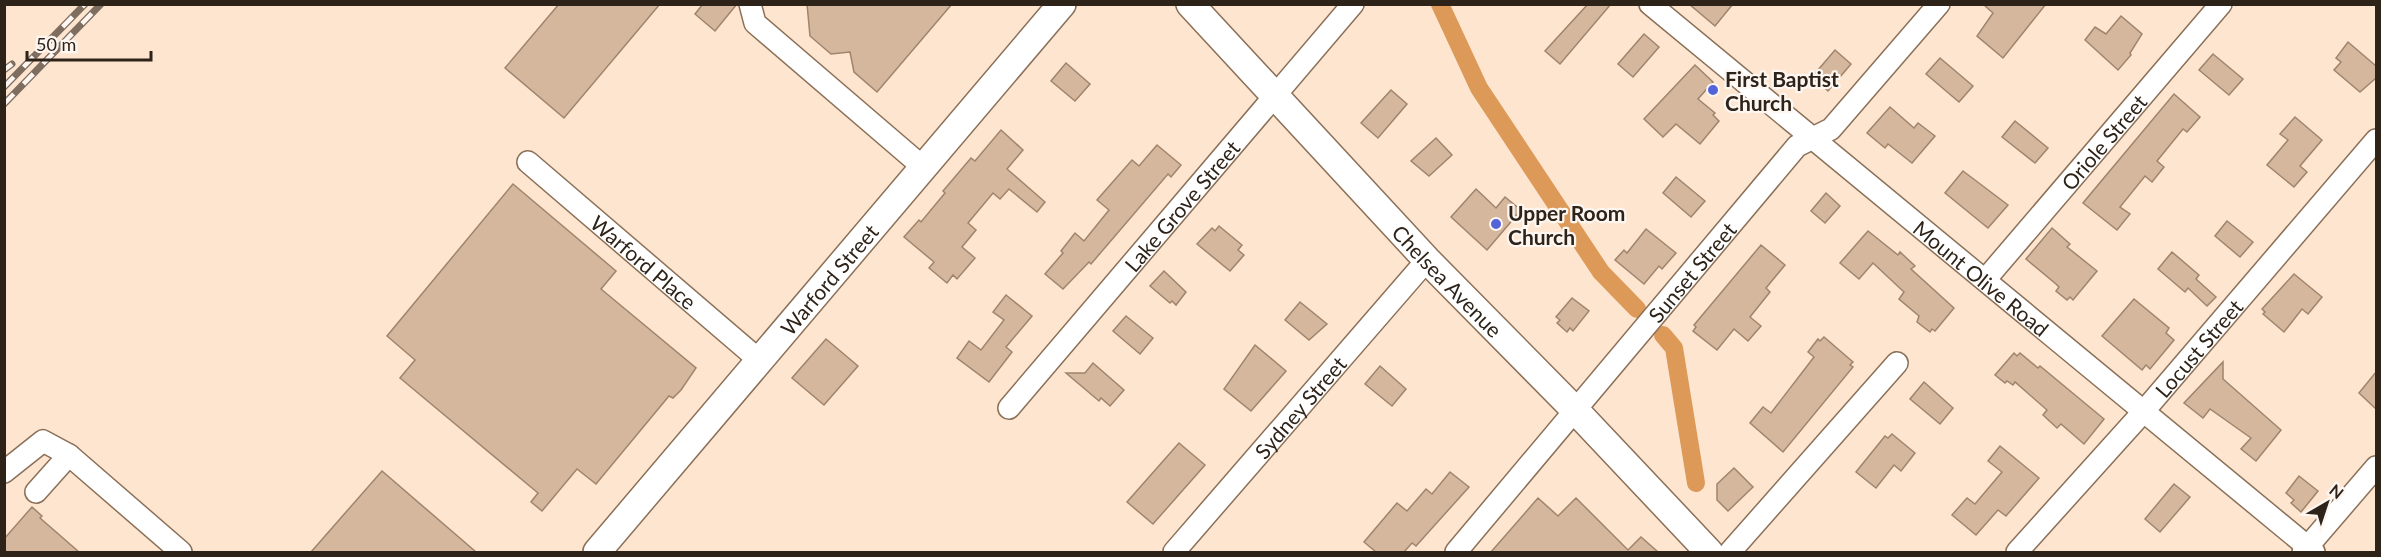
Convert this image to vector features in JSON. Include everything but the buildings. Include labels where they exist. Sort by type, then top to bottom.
[{"type":"main road","name":"Warford Street","points":[[597,552],[1062,4]]},
{"type":"main road","name":"Chelsea Avenue","points":[[1190,5],[1426,260],[1575,410],[1709,552]]},
{"type":"street","points":[[750,4],[755,23],[924,168]]},
{"type":"street","name":"Lake Grove Street","points":[[1009,408],[1353,4]]},
{"type":"street","name":"Sunset Street","points":[[1456,552],[1797,146],[1831,129],[1939,4]]},
{"type":"street","name":"Oriole Street","points":[[1985,280],[2220,4]]},
{"type":"street","name":"Mount Olive Road","points":[[1663,9],[2308,551]]},
{"type":"street","name":"Locust Street","points":[[2017,552],[2144,411],[2376,140]]},
{"type":"street","name":"Warford Place","points":[[528,162],[759,360]]},
{"type":"street","name":"Sydney Street","points":[[1174,552],[1426,260]]},
{"type":"street","points":[[1730,552],[1898,363]]},
{"type":"street","points":[[4,472],[43,441],[69,455],[175,551]]},
{"type":"street","points":[[36,492],[69,455]]},
{"type":"street","points":[[2308,551],[2376,467]]},
{"type":"waterway","points":[[1440,4],[1479,88],[1601,272],[1637,309]]},
{"type":"waterway","points":[[1663,335],[1674,348],[1696,483]]},
{"type":"railway","points":[[4,87],[85,4]]},
{"type":"railway","points":[[4,104],[101,4]]},
{"type":"railway","points":[[4,70],[12,64]]},
{"type":"place","name":"First Baptist Church","points":[[1713,90]]},
{"type":"place","name":"Upper Room Church","points":[[1496,224]]}]
